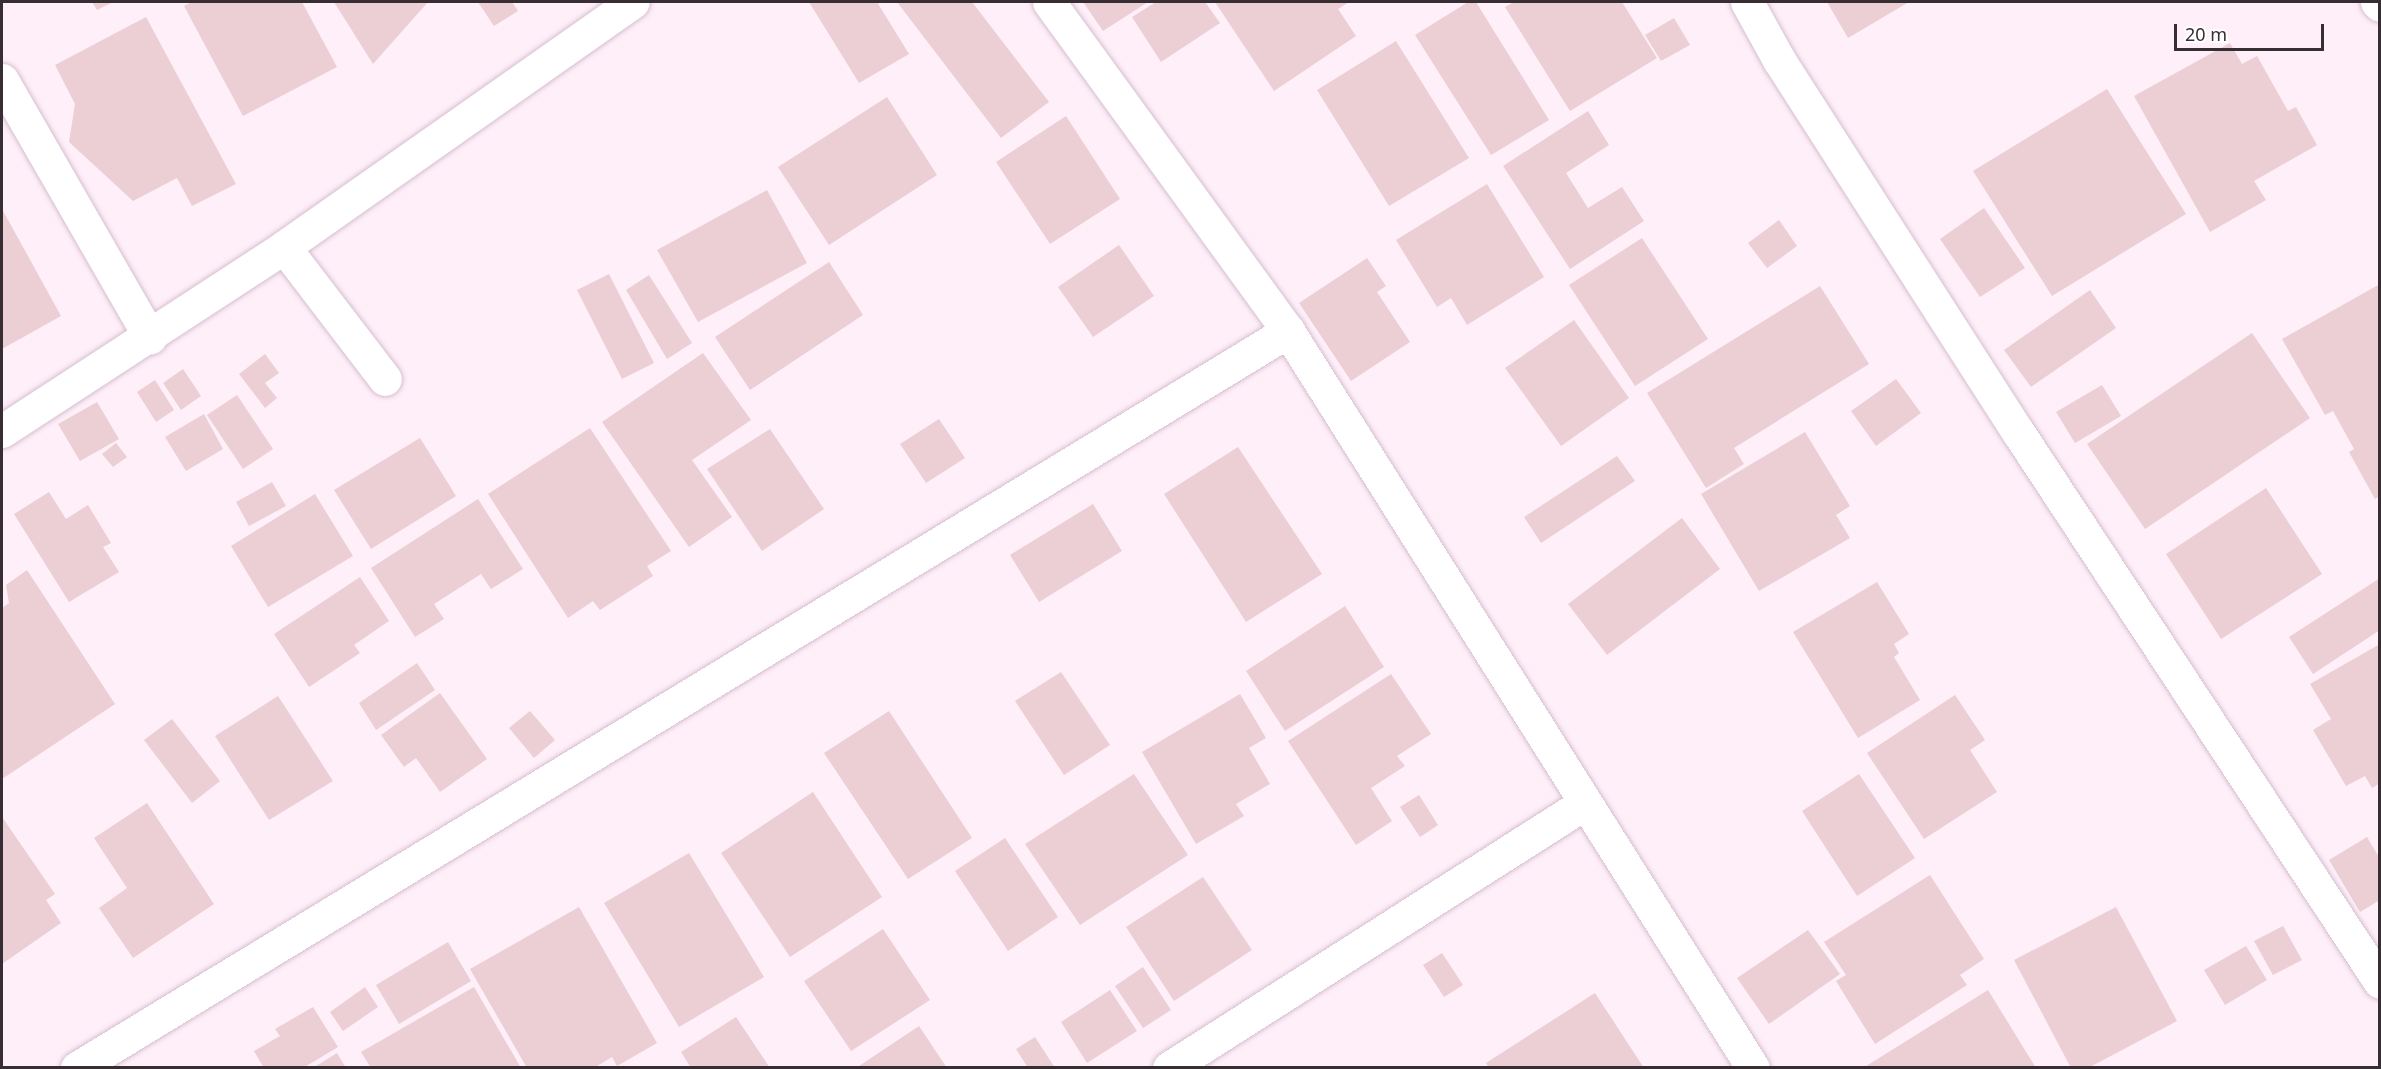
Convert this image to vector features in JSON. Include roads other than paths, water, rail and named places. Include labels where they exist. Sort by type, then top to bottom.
[{"type":"street","points":[[2,431],[150,337],[284,247],[633,2]]},
{"type":"street","points":[[1049,2],[1288,331],[1753,1068]]},
{"type":"street","points":[[1747,2],[1779,60],[2018,432],[2379,982]]},
{"type":"street","points":[[2376,2],[2379,5]]},
{"type":"street","points":[[2,80],[150,337]]},
{"type":"street","points":[[284,247],[385,379]]},
{"type":"street","points":[[77,1068],[1288,331]]},
{"type":"street","points":[[1169,1068],[1585,803]]}]
